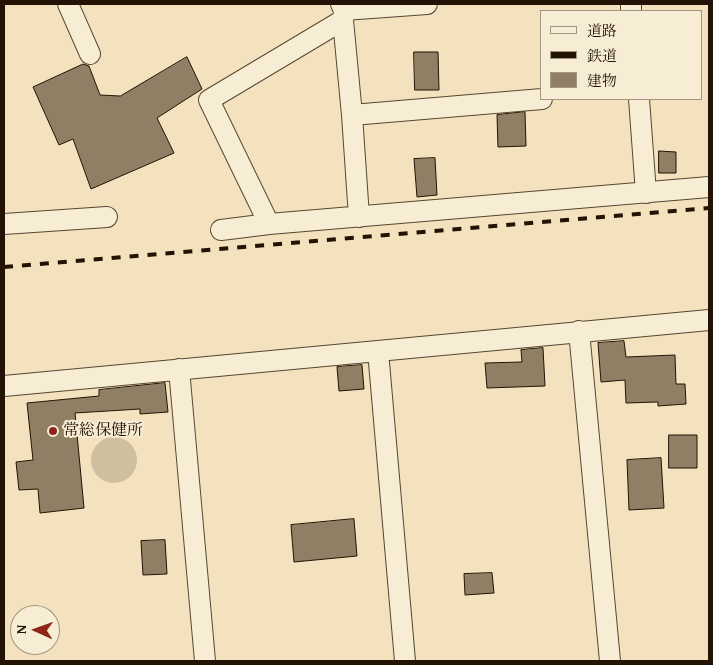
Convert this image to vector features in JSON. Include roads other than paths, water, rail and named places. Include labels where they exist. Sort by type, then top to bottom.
[{"type":"street","points":[[68,4],[90,54]]},
{"type":"street","points":[[269,224],[209,100],[343,11],[427,4]]},
{"type":"street","points":[[343,11],[359,217]]},
{"type":"street","points":[[352,115],[540,99]]},
{"type":"street","points":[[639,100],[646,193]]},
{"type":"street","points":[[221,230],[269,224],[709,187]]},
{"type":"street","points":[[4,224],[107,217]]},
{"type":"street","points":[[4,386],[709,320]]},
{"type":"street","points":[[579,331],[610,661]]},
{"type":"street","points":[[378,351],[405,661]]},
{"type":"street","points":[[179,369],[205,661]]},
{"type":"railway","points":[[4,267],[709,208]]},
{"type":"place","name":"常総保健所","points":[[53,431]]}]
